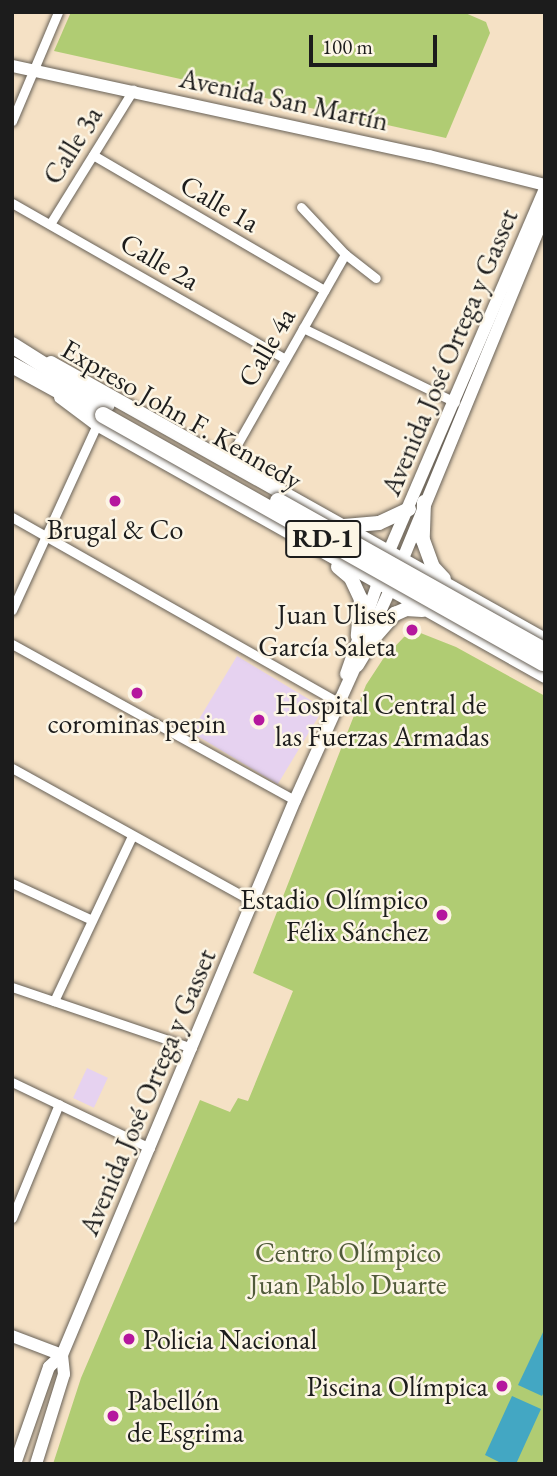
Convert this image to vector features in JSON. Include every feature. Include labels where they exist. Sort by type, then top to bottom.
[{"type":"highway","name":"Expreso John F. Kennedy","points":[[14,345],[102,415]]},
{"type":"highway","name":"Expreso John F. Kennedy","points":[[12,365],[544,663]]},
{"type":"main road","name":"Avenida San Martín","points":[[12,66],[133,90],[507,173],[545,187]]},
{"type":"main road","name":"Avenida José Ortega y Gasset","points":[[15,1464],[49,1367],[62,1355],[295,800],[357,665],[409,509],[545,187]]},
{"type":"main road","name":"Avenida José Ortega y Gasset","points":[[396,554],[424,502],[545,214]]},
{"type":"main road","name":"RD-1","points":[[14,345],[69,371],[545,640]]},
{"type":"main road","name":"RD-1","points":[[102,415],[310,545],[470,634],[544,663]]},
{"type":"main road","points":[[424,502],[422,531],[426,551],[438,575],[458,592]]},
{"type":"main road","points":[[294,536],[306,536],[351,560],[359,560],[362,556],[362,545],[315,518],[309,508]]},
{"type":"main road","points":[[340,526],[379,523],[409,509]]},
{"type":"main road","points":[[310,545],[351,578],[358,588],[362,610],[358,636]]},
{"type":"main road","points":[[470,634],[460,623],[416,598],[414,588],[421,582],[428,582],[467,604],[483,606]]},
{"type":"main road","name":"Avenida José Ortega y Gasset","points":[[340,697],[358,636],[384,586]]},
{"type":"main road","points":[[357,665],[372,640],[395,614],[406,609],[432,612]]},
{"type":"main road","points":[[12,1336],[62,1355]]},
{"type":"main road","name":"Avenida José Ortega y Gasset","points":[[36,1464],[64,1374],[62,1355]]},
{"type":"main road","points":[[20,1464],[22,1446]]},
{"type":"street","points":[[12,121],[58,12]]},
{"type":"street","name":"Calle 3a","points":[[50,224],[133,90]]},
{"type":"street","name":"Calle 1a","points":[[93,155],[324,290]]},
{"type":"street","name":"Calle 2a","points":[[12,203],[285,359]]},
{"type":"street","points":[[301,207],[345,254],[376,278]]},
{"type":"street","name":"Calle 4a","points":[[227,462],[345,254]]},
{"type":"street","points":[[303,328],[455,402]]},
{"type":"street","points":[[12,610],[102,415]]},
{"type":"street","points":[[12,517],[340,697]]},
{"type":"street","points":[[12,644],[295,800]]},
{"type":"street","points":[[12,768],[254,902]]},
{"type":"street","points":[[54,1001],[90,919],[132,835]]},
{"type":"street","points":[[12,883],[90,919]]},
{"type":"street","points":[[12,986],[192,1048]]},
{"type":"street","points":[[12,1082],[150,1148]]},
{"type":"street","points":[[12,1218],[59,1104]]},
{"type":"shaded area","name":"Hospital Central de las Fuerzas Armadas","points":[[237,656],[324,708],[278,784],[191,732]]},
{"type":"shaded area","points":[[87,1068],[108,1078],[94,1108],[73,1098]]},
{"type":"green space","points":[[71,12],[463,12],[486,22],[490,33],[446,138],[54,51]]},
{"type":"green space","name":"Centro Olímpico Juan Pablo Duarte","points":[[418,632],[456,647],[545,696],[545,1464],[53,1464],[81,1378],[200,1100],[230,1112],[238,1098],[248,1101],[293,991],[253,973],[366,685],[383,659],[404,637]]},
{"type":"water","points":[[545,1328],[545,1390],[542,1396],[518,1385]]},
{"type":"water","points":[[512,1396],[541,1409],[516,1464],[503,1464],[485,1455]]},
{"type":"place","name":"Brugal & Co","points":[[115,501]]},
{"type":"place","name":"Juan Ulises García Saleta","points":[[412,630]]},
{"type":"place","name":"corominas pepin","points":[[137,693]]},
{"type":"place","name":"Hospital Central de las Fuerzas Armadas","points":[[259,720]]},
{"type":"place","name":"Estadio Olímpico Félix Sánchez","points":[[442,915]]},
{"type":"place","name":"Policia Nacional","points":[[129,1339]]},
{"type":"place","name":"Piscina Olímpica","points":[[502,1386]]},
{"type":"place","name":"Pabellón de Esgrima","points":[[113,1416]]}]
